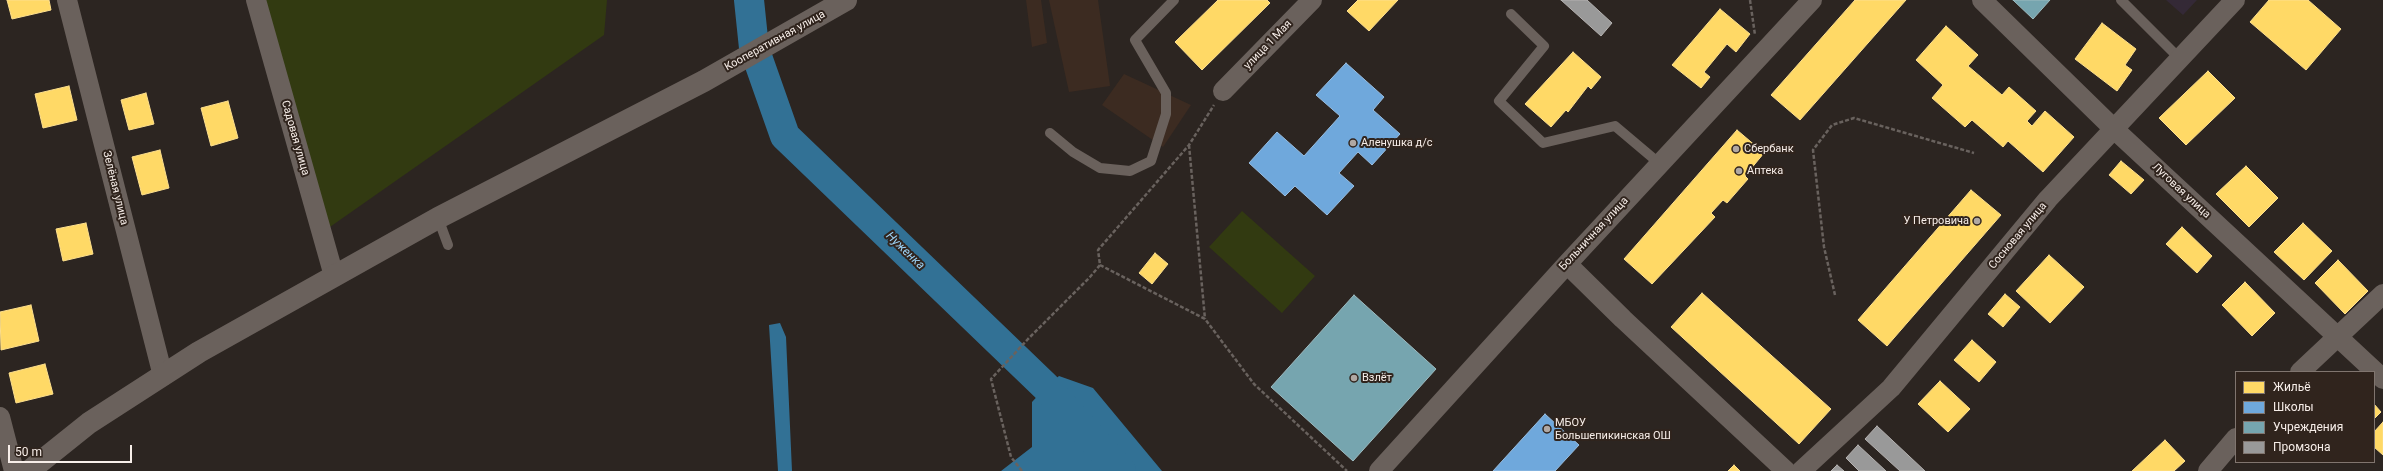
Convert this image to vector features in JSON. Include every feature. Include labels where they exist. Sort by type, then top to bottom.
[{"type":"street","name":"Зелёная улица","points":[[67,0],[163,376]]},
{"type":"street","name":"Садовая улица","points":[[256,0],[334,276]]},
{"type":"street","name":"улица 1 Мая","points":[[1223,91],[1312,0]]},
{"type":"street","name":"Больничная улица","points":[[1379,471],[1567,264],[1812,0]]},
{"type":"street","name":"Луговая улица","points":[[1982,0],[2114,129],[2375,371]]},
{"type":"street","name":"Сосновая улица","points":[[1801,471],[1891,388],[2048,198],[2235,0]]},
{"type":"street","name":"Кооперативная улица","points":[[29,471],[89,423],[199,352],[438,218],[704,81],[843,3]]},
{"type":"street","points":[[1567,264],[1623,319],[1786,471]]},
{"type":"street","points":[[2301,371],[2383,294]]},
{"type":"street","name":"Луговая улица","points":[[2375,371],[2383,379]]},
{"type":"street","points":[[0,417],[14,471]]},
{"type":"street","points":[[2208,471],[2235,439]]},
{"type":"lane","points":[[1050,133],[1073,152],[1100,168],[1130,172],[1151,161],[1166,114],[1166,93],[1135,40],[1174,0]]},
{"type":"lane","points":[[2121,0],[2179,58]]},
{"type":"lane","points":[[1511,14],[1544,46],[1500,101],[1543,143],[1615,126],[1660,164]]},
{"type":"lane","points":[[438,218],[448,245]]},
{"type":"path","points":[[1751,1],[1750,12],[1759,57]]},
{"type":"path","points":[[1100,265],[1098,250],[1189,145],[1223,91]]},
{"type":"path","points":[[1835,295],[1824,247],[1813,150],[1832,125],[1854,118],[1974,152]]},
{"type":"path","points":[[1189,145],[1205,319]]},
{"type":"path","points":[[1100,265],[1205,319],[1254,384],[1347,471]]},
{"type":"path","points":[[1022,471],[1011,456],[991,379],[1100,265]]},
{"type":"shaded area","points":[[1026,0],[1041,0],[1047,43],[1032,47]]},
{"type":"shaded area","points":[[1049,0],[1098,0],[1110,86],[1069,92]]},
{"type":"shaded area","points":[[2166,0],[2197,0],[2183,15]]},
{"type":"shaded area","points":[[1124,74],[1191,105],[1163,147],[1102,105]]},
{"type":"green space","points":[[263,0],[607,0],[604,35],[327,229]]},
{"type":"green space","points":[[1242,211],[1315,276],[1282,313],[1209,247]]},
{"type":"water","points":[[780,323],[786,337],[792,471],[778,471],[769,325]]},
{"type":"water","points":[[1059,376],[1093,388],[1162,471],[1001,471],[1032,447],[1032,402]]},
{"type":"building: Жильё","points":[[7,0],[49,0],[51,10],[12,19]]},
{"type":"building: Жильё","points":[[1218,0],[1267,0],[1270,3],[1202,70],[1175,42]]},
{"type":"building: Жильё","points":[[1358,0],[1398,0],[1369,31],[1347,11]]},
{"type":"building: Жильё","points":[[1855,0],[1906,0],[1800,120],[1771,95]]},
{"type":"building: Жильё","points":[[2269,0],[2308,0],[2341,29],[2306,70],[2250,22]]},
{"type":"building: Жильё","points":[[1720,9],[1750,34],[1736,52],[1727,44],[1704,72],[1710,77],[1701,88],[1672,65]]},
{"type":"building: Жильё","points":[[2102,23],[2136,49],[2125,65],[2132,70],[2117,91],[2075,59]]},
{"type":"building: Жильё","points":[[1946,26],[1978,55],[1968,66],[2002,95],[2009,87],[2036,111],[2027,121],[2032,126],[2045,111],[2074,137],[2043,172],[2008,141],[2003,147],[1972,120],[1965,127],[1932,98],[1943,85],[1916,60]]},
{"type":"building: Жильё","points":[[1573,52],[1601,77],[1591,89],[1588,86],[1568,112],[1566,110],[1551,127],[1525,104]]},
{"type":"building: Жильё","points":[[2208,71],[2235,98],[2186,145],[2159,118]]},
{"type":"building: Жильё","points":[[69,86],[77,120],[43,128],[35,94]]},
{"type":"building: Жильё","points":[[146,93],[154,124],[129,130],[121,100]]},
{"type":"building: Жильё","points":[[228,101],[238,138],[211,146],[201,108]]},
{"type":"building: Жильё","points":[[1737,130],[1764,153],[1745,176],[1748,179],[1727,203],[1723,200],[1711,213],[1715,217],[1652,284],[1624,259]]},
{"type":"building: Жильё","points":[[160,150],[169,188],[142,195],[132,157]]},
{"type":"building: Жильё","points":[[2121,161],[2144,180],[2131,194],[2109,175]]},
{"type":"building: Жильё","points":[[2246,166],[2278,198],[2249,227],[2216,194]]},
{"type":"building: Жильё","points":[[1971,190],[2001,215],[1887,346],[1858,320]]},
{"type":"building: Жильё","points":[[86,223],[93,254],[63,261],[56,229]]},
{"type":"building: Жильё","points":[[2303,223],[2332,251],[2304,280],[2274,252]]},
{"type":"building: Жильё","points":[[2182,227],[2212,256],[2197,273],[2166,244]]},
{"type":"building: Жильё","points":[[1155,253],[1168,264],[1152,284],[1139,273]]},
{"type":"building: Жильё","points":[[2049,255],[2084,287],[2050,323],[2016,291]]},
{"type":"building: Жильё","points":[[2338,260],[2368,291],[2345,314],[2315,283]]},
{"type":"building: Жильё","points":[[2245,282],[2275,313],[2252,336],[2222,305]]},
{"type":"building: Жильё","points":[[1702,293],[1831,409],[1799,444],[1671,327]]},
{"type":"building: Жильё","points":[[2005,294],[2020,307],[2003,327],[1988,314]]},
{"type":"building: Жильё","points":[[31,305],[39,341],[1,350],[0,312]]},
{"type":"building: Жильё","points":[[1972,340],[1996,362],[1979,382],[1954,360]]},
{"type":"building: Жильё","points":[[45,364],[53,394],[16,403],[9,373]]},
{"type":"building: Жильё","points":[[1940,381],[1970,409],[1948,432],[1918,404]]},
{"type":"building: Жильё","points":[[2375,405],[2381,412],[2375,418]]},
{"type":"building: Жильё","points":[[2383,422],[2383,455],[2375,448],[2375,431]]},
{"type":"building: Жильё","points":[[2165,440],[2185,461],[2174,471],[2132,471]]},
{"type":"building: Жильё","points":[[1734,465],[1740,471],[1728,471]]},
{"type":"building: Школы","name":"Аленушка д/с","points":[[1346,63],[1384,97],[1373,110],[1400,134],[1372,165],[1358,152],[1339,173],[1354,186],[1327,215],[1295,186],[1285,196],[1249,163],[1277,132],[1304,156],[1340,116],[1316,95]]},
{"type":"building: Школы","name":"МБОУ Большепикинская ОШ","points":[[1545,414],[1579,445],[1555,471],[1493,471]]},
{"type":"building: Учреждения","points":[[2013,0],[2050,0],[2033,19]]},
{"type":"building: Учреждения","name":"Взлёт","points":[[1354,295],[1436,369],[1353,461],[1271,387]]},
{"type":"building: Промзона","points":[[1561,0],[1587,0],[1612,23],[1601,36]]},
{"type":"building: Промзона","points":[[1877,426],[1925,471],[1900,471],[1865,439]]},
{"type":"building: Промзона","points":[[1858,445],[1886,471],[1859,471],[1846,458]]},
{"type":"building: Промзона","points":[[1837,465],[1844,471],[1831,471]]},
{"type":"waterway","name":"Нуженка","points":[[749,0],[754,48],[785,136],[1046,387],[1121,471]]},
{"type":"place","name":"Аленушка д/с","points":[[1353,143]]},
{"type":"place","name":"Сбербанк","points":[[1736,149]]},
{"type":"place","name":"Аптека","points":[[1739,171]]},
{"type":"place","name":"У Петровича","points":[[1977,221]]},
{"type":"place","name":"Взлёт","points":[[1354,378]]},
{"type":"place","name":"МБОУ Большепикинская ОШ","points":[[1547,429]]}]
